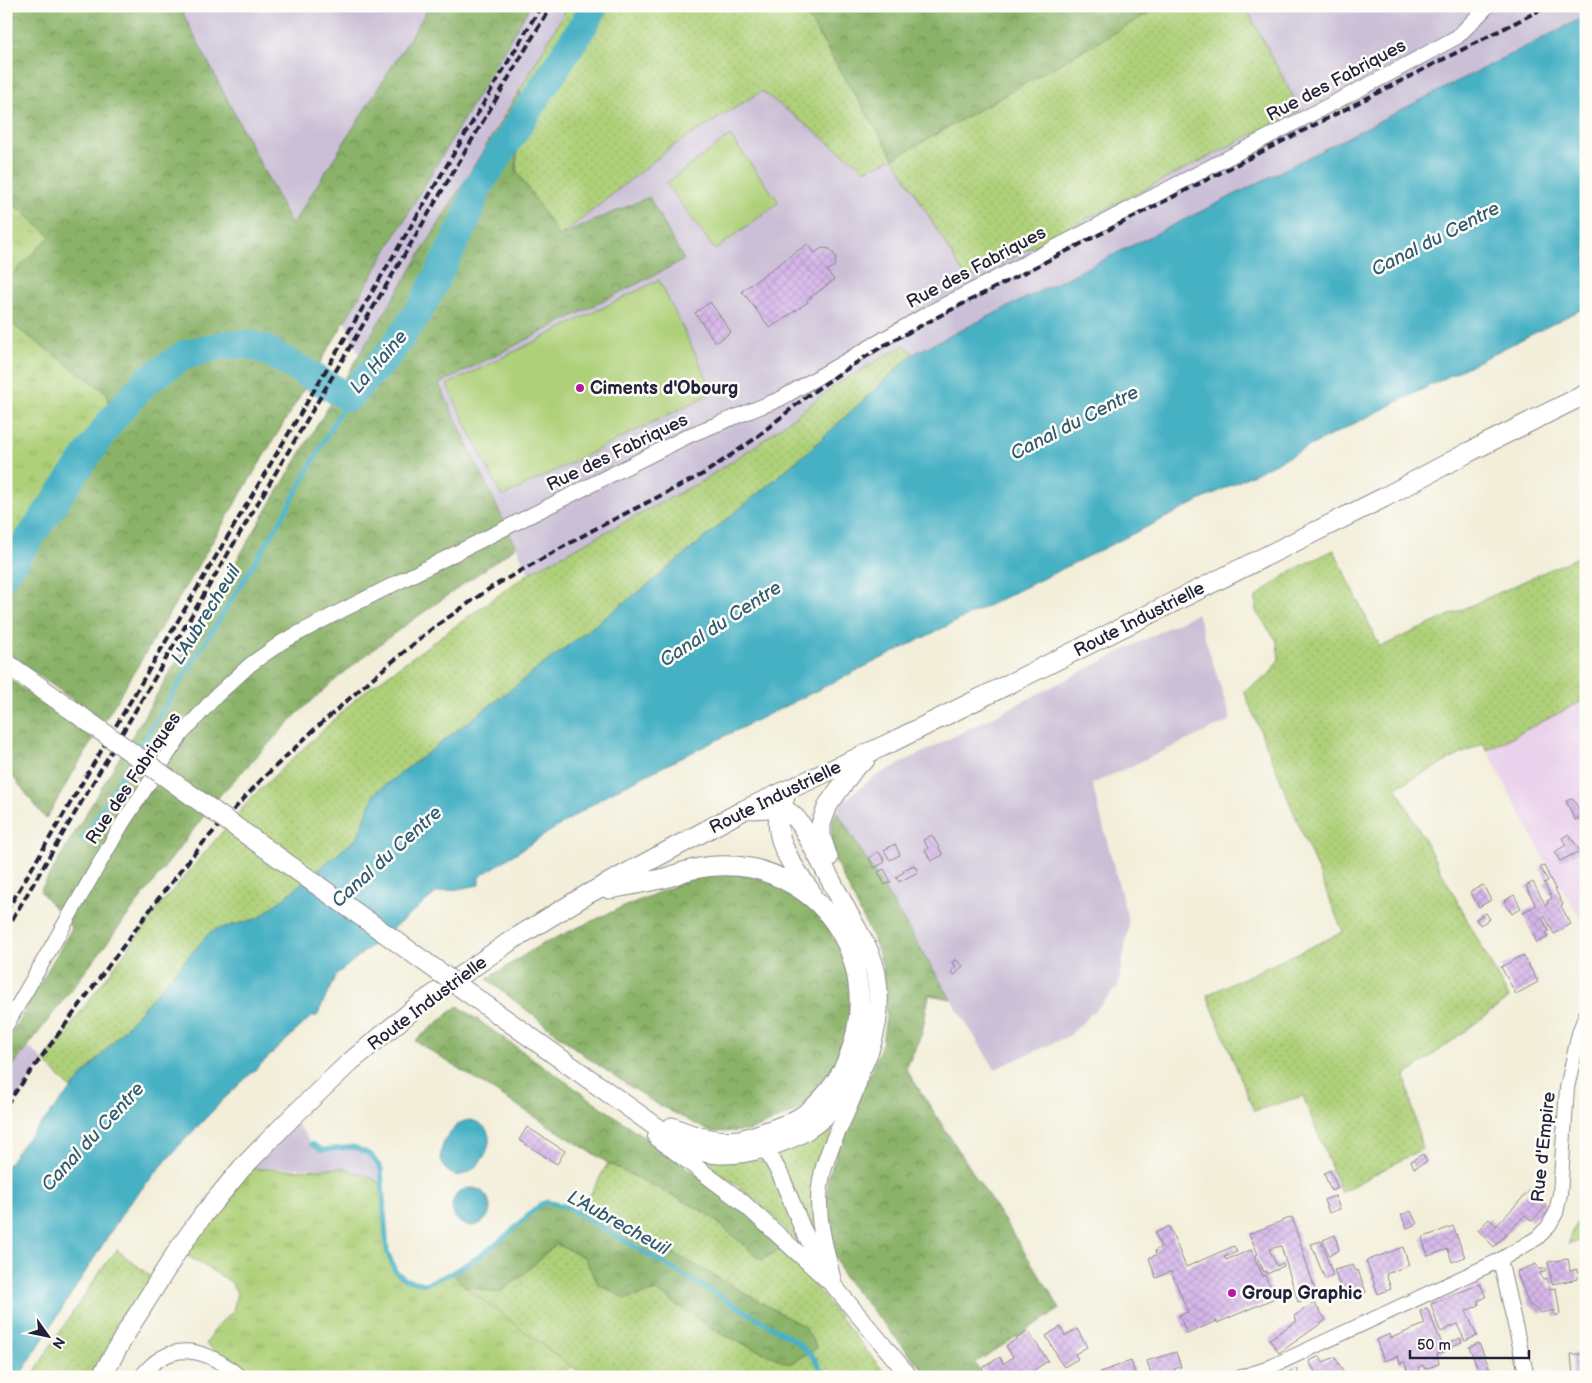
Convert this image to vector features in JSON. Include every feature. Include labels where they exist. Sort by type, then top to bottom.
[{"type":"main road","name":"Route Industrielle","points":[[101,1377],[178,1250],[203,1215],[242,1168],[350,1062],[420,1004],[509,942],[586,895],[744,810],[892,742],[1383,498],[1586,394]]},
{"type":"main road","points":[[6,663],[670,1136],[700,1151],[731,1154],[748,1153],[785,1141],[805,1131],[825,1116],[839,1102],[852,1084],[870,1050],[876,1023],[878,996],[876,974],[826,854],[821,838],[822,824],[828,805],[856,766],[892,742]]},
{"type":"main road","points":[[621,1102],[686,1133],[709,1138],[738,1140],[787,1125],[808,1112],[830,1088],[842,1069],[853,1047],[859,1011],[859,985],[852,959],[835,923],[797,872],[780,838],[778,819],[780,808],[792,787]]},
{"type":"main road","points":[[744,810],[773,807],[788,810],[796,817],[868,951]]},
{"type":"main road","points":[[586,895],[714,866],[738,867],[765,872],[782,878],[819,903]]},
{"type":"street","name":"Rue des Fabriques","points":[[6,1026],[122,824],[180,736],[216,696],[251,664],[282,642],[690,435],[780,399],[924,315],[1457,37],[1488,6]]},
{"type":"street","name":"Rue d'Empire","points":[[1241,1377],[1264,1370],[1500,1260],[1537,1238],[1556,1213],[1560,1194],[1567,1088],[1579,1033],[1586,1014]]},
{"type":"street","points":[[834,1286],[820,1223],[821,1181],[827,1158],[856,1090],[865,1059]]},
{"type":"street","points":[[586,1078],[608,1104],[652,1134],[741,1201],[834,1286],[910,1377]]},
{"type":"street","points":[[738,1140],[763,1148],[769,1154],[781,1176],[803,1230],[834,1286]]},
{"type":"street","points":[[1500,1260],[1527,1377]]},
{"type":"street","points":[[145,1371],[158,1359],[171,1353],[189,1351],[213,1358],[240,1377]]},
{"type":"shaded area","points":[[179,6],[1586,6],[1586,16],[1234,195],[805,454],[654,580],[562,650],[529,573],[439,384],[684,260],[649,198],[559,237],[516,170],[519,91],[359,355],[345,321],[292,225]]},
{"type":"shaded area","points":[[1197,613],[1231,720],[1092,784],[1129,924],[1118,987],[1069,1036],[995,1069],[837,811],[842,802],[874,777]]},
{"type":"shaded area","points":[[1586,699],[1586,927],[1550,869],[1487,750]]},
{"type":"shaded area","points":[[28,1046],[44,1061],[6,1113],[6,1075]]},
{"type":"shaded area","points":[[292,1117],[312,1144],[322,1150],[354,1147],[371,1155],[381,1169],[383,1187],[372,1178],[345,1168],[242,1168]]},
{"type":"green space","points":[[6,6],[179,6],[292,225],[430,6],[530,6],[345,321],[104,722],[6,652],[6,572],[110,422],[107,393],[6,320],[6,281],[50,236],[6,197]]},
{"type":"green space","points":[[568,6],[801,6],[894,158],[865,170],[762,91],[670,148],[559,237],[516,170],[520,90]]},
{"type":"green space","points":[[801,6],[1161,6],[894,158]]},
{"type":"green space","points":[[1161,6],[1245,6],[1300,110],[967,280],[894,158]]},
{"type":"green space","points":[[520,90],[516,170],[559,236],[649,197],[684,260],[439,384],[516,547],[393,634],[342,674],[298,713],[220,795],[6,1075],[6,1043],[72,928],[40,891],[359,355]]},
{"type":"green space","points":[[730,136],[779,202],[715,250],[666,183]]},
{"type":"green space","points":[[6,197],[50,236],[6,281]]},
{"type":"green space","name":"Ciments d'Obourg","points":[[659,280],[714,392],[502,497],[447,385]]},
{"type":"green space","points":[[6,320],[107,393],[110,422],[6,572]]},
{"type":"green space","points":[[905,345],[913,354],[805,454],[654,580],[375,793],[357,838],[259,918],[211,931],[71,1089],[44,1061],[162,903],[252,797],[360,695],[529,573],[704,480],[758,444],[840,382]]},
{"type":"green space","points":[[1334,550],[1380,647],[1586,553],[1586,699],[1487,750],[1483,743],[1396,787],[1509,998],[1405,1076],[1422,1149],[1341,1192],[1303,1096],[1254,1111],[1207,995],[1343,932],[1244,691],[1269,675],[1279,659],[1277,641],[1256,612],[1256,597],[1291,571]]},
{"type":"green space","points":[[6,676],[93,739],[46,819],[6,768]]},
{"type":"green space","points":[[837,811],[951,999],[929,995],[922,1033],[906,1069],[1060,1309],[975,1363],[983,1377],[929,1377],[843,1276],[833,1251],[826,1222],[828,1177],[848,1123],[882,1044],[886,1016],[883,967],[876,945],[830,850],[833,820]]},
{"type":"green space","points":[[708,872],[754,875],[813,902],[850,968],[852,1027],[832,1077],[800,1110],[749,1131],[711,1132],[653,1102],[585,1056],[487,979],[540,945],[616,910]]},
{"type":"green space","points":[[458,1006],[717,1188],[784,1248],[761,1260],[707,1213],[608,1163],[415,1041]]},
{"type":"green space","points":[[1586,1065],[1586,1240],[1568,1244],[1585,1201],[1583,1110]]},
{"type":"green space","points":[[835,1115],[815,1226],[814,1238],[777,1153]]},
{"type":"green space","points":[[694,1154],[766,1162],[805,1246],[803,1248],[747,1193],[709,1168]]},
{"type":"green space","points":[[608,1163],[707,1213],[761,1260],[784,1248],[888,1377],[844,1377],[830,1369],[798,1377],[585,1377],[464,1286],[452,1273],[506,1236],[541,1204],[559,1205],[576,1212],[591,1193]]},
{"type":"green space","points":[[242,1168],[293,1170],[345,1168],[372,1178],[383,1187],[387,1251],[395,1271],[406,1280],[425,1284],[452,1273],[464,1286],[571,1366],[562,1377],[249,1377],[206,1344],[217,1326],[233,1311],[237,1293],[231,1282],[178,1250]]},
{"type":"green space","points":[[547,1202],[567,1207],[576,1212],[583,1202],[805,1327],[817,1348],[789,1364],[719,1333],[656,1291],[626,1299],[598,1284],[584,1257],[556,1244],[520,1278],[498,1293],[464,1286],[452,1273],[506,1236],[541,1204]]},
{"type":"green space","points":[[117,1250],[158,1282],[101,1377],[32,1377],[49,1348],[106,1263]]},
{"type":"water","name":"Canal du Centre","points":[[1586,16],[1586,307],[610,793],[479,877],[479,885],[436,893],[336,975],[317,1016],[312,1016],[224,1099],[179,1146],[127,1206],[19,1377],[6,1377],[6,1167],[22,1145],[211,931],[259,918],[357,838],[375,793],[654,580],[805,454],[913,354],[1234,195]]},
{"type":"water","points":[[470,1120],[482,1125],[488,1134],[489,1144],[478,1164],[470,1171],[461,1175],[452,1174],[442,1164],[441,1150],[443,1144],[457,1125]]},
{"type":"water","points":[[471,1188],[485,1193],[490,1207],[485,1221],[471,1226],[457,1221],[452,1207],[457,1193]]},
{"type":"building","points":[[808,244],[815,253],[822,248],[830,249],[836,257],[835,265],[827,271],[834,280],[807,300],[808,302],[770,328],[742,291]]},
{"type":"building","points":[[710,302],[731,332],[716,343],[695,313]]},
{"type":"building","points":[[1573,798],[1582,816],[1575,820],[1566,801]]},
{"type":"building","points":[[1569,834],[1580,851],[1560,861],[1555,852],[1566,845],[1562,838]]},
{"type":"building","points":[[932,835],[943,855],[931,861],[925,850],[928,848],[923,840]]},
{"type":"building","points":[[895,844],[900,855],[890,860],[884,850]]},
{"type":"building","points":[[879,852],[885,862],[874,868],[869,858]]},
{"type":"building","points":[[914,865],[918,872],[899,882],[896,877],[904,872],[903,870]]},
{"type":"building","points":[[1544,866],[1571,924],[1554,934],[1544,915],[1542,918],[1549,931],[1546,933],[1548,937],[1537,943],[1523,912],[1536,906],[1526,886],[1533,882],[1546,906],[1547,901],[1552,898],[1544,883],[1548,881],[1540,867]]},
{"type":"building","points":[[884,869],[891,882],[885,885],[878,872]]},
{"type":"building","points":[[1483,885],[1491,900],[1479,907],[1470,892]]},
{"type":"building","points":[[1514,895],[1521,908],[1512,914],[1504,901]]},
{"type":"building","points":[[1486,913],[1490,919],[1480,925],[1476,919]]},
{"type":"building","points":[[1523,955],[1538,982],[1516,994],[1501,967]]},
{"type":"building","points":[[955,959],[963,966],[955,975],[951,972],[956,966],[952,963]]},
{"type":"building","points":[[527,1127],[565,1151],[557,1164],[519,1140]]},
{"type":"building","points":[[1423,1154],[1427,1162],[1414,1168],[1411,1161]]},
{"type":"building","points":[[1330,1170],[1338,1188],[1331,1191],[1324,1173]]},
{"type":"building","points":[[1531,1189],[1547,1206],[1532,1221],[1525,1215],[1494,1247],[1478,1230],[1489,1219],[1496,1226]]},
{"type":"building","points":[[1335,1196],[1340,1209],[1329,1213],[1324,1200]]},
{"type":"building","points":[[1411,1211],[1417,1224],[1407,1228],[1401,1215]]},
{"type":"building","points":[[1292,1217],[1317,1296],[1298,1302],[1281,1246],[1269,1249],[1277,1266],[1283,1263],[1284,1266],[1267,1274],[1266,1271],[1264,1272],[1256,1255],[1258,1254],[1249,1234]]},
{"type":"building","points":[[1169,1226],[1186,1267],[1234,1246],[1237,1252],[1224,1257],[1226,1260],[1251,1250],[1275,1298],[1187,1334],[1179,1315],[1188,1312],[1171,1271],[1156,1278],[1149,1258],[1156,1255],[1155,1251],[1161,1247],[1155,1233]]},
{"type":"building","points":[[1453,1226],[1465,1257],[1452,1262],[1448,1249],[1428,1256],[1422,1238]]},
{"type":"building","points":[[1335,1235],[1339,1250],[1329,1256],[1323,1240]]},
{"type":"building","points":[[1321,1241],[1333,1275],[1325,1279],[1311,1244]]},
{"type":"building","points":[[1403,1247],[1409,1265],[1386,1274],[1391,1289],[1378,1294],[1366,1261]]},
{"type":"building","points":[[1568,1259],[1570,1271],[1577,1269],[1578,1279],[1552,1284],[1548,1262]]},
{"type":"building","points":[[1536,1264],[1539,1270],[1546,1268],[1546,1271],[1540,1273],[1543,1280],[1547,1279],[1550,1289],[1556,1288],[1560,1314],[1555,1316],[1554,1310],[1541,1313],[1529,1304],[1517,1274],[1518,1271]]},
{"type":"building","points":[[1353,1265],[1356,1271],[1358,1270],[1366,1292],[1345,1301],[1334,1270]]},
{"type":"building","points":[[1480,1284],[1486,1297],[1478,1301],[1479,1305],[1466,1311],[1477,1336],[1465,1341],[1457,1324],[1441,1332],[1431,1304]]},
{"type":"building","points":[[1314,1303],[1326,1320],[1279,1353],[1269,1339],[1297,1321],[1294,1316]]},
{"type":"building","points":[[1427,1308],[1445,1351],[1437,1354],[1439,1364],[1425,1369],[1423,1365],[1418,1367],[1421,1377],[1415,1377],[1414,1373],[1408,1375],[1405,1362],[1400,1363],[1398,1356],[1384,1361],[1376,1340],[1390,1334],[1391,1338],[1425,1324],[1420,1311]]},
{"type":"building","points":[[1060,1327],[1065,1336],[1077,1329],[1087,1347],[1075,1354],[1078,1359],[1064,1367],[1046,1336]]},
{"type":"building","points":[[1028,1331],[1048,1361],[1025,1376],[1021,1370],[1010,1377],[988,1377],[982,1368],[1000,1357],[1003,1364],[1013,1357],[1006,1346]]},
{"type":"building","points":[[1460,1338],[1462,1342],[1447,1350],[1445,1345]]},
{"type":"building","points":[[1479,1343],[1493,1377],[1481,1377],[1469,1347]]},
{"type":"building","points":[[1176,1352],[1181,1367],[1174,1369],[1175,1372],[1160,1377],[1152,1377],[1147,1361]]},
{"type":"building","points":[[1571,1354],[1584,1354],[1586,1377],[1573,1375]]},
{"type":"building","points":[[1320,1356],[1323,1362],[1335,1357],[1346,1377],[1318,1377],[1309,1361]]},
{"type":"building","points":[[1131,1361],[1135,1373],[1128,1375],[1129,1377],[1101,1377],[1100,1372]]},
{"type":"building","points":[[1296,1368],[1300,1377],[1286,1377],[1285,1374]]},
{"type":"waterway","name":"L'Aubrecheuil","points":[[6,572],[110,422],[146,381],[186,354],[223,345],[246,344],[264,349],[348,397],[390,353],[423,304],[465,222],[477,188],[583,26],[594,6]]},
{"type":"waterway","name":"L'Aubrecheuil","points":[[81,842],[284,515],[348,397]]},
{"type":"waterway","name":"L'Aubrecheuil","points":[[312,1144],[322,1150],[354,1147],[371,1155],[381,1169],[387,1251],[395,1271],[406,1280],[425,1284],[452,1273],[477,1258],[506,1236],[541,1204],[547,1202],[567,1207],[796,1341],[815,1359],[825,1377]]},
{"type":"railway","points":[[6,912],[541,6]]},
{"type":"railway","points":[[6,930],[551,6]]},
{"type":"railway","points":[[6,1105],[158,899],[203,843],[261,780],[316,728],[433,628],[492,587],[593,530],[703,474],[753,440],[807,396],[881,347],[1548,6]]},
{"type":"place","name":"Ciments d'Obourg","points":[[580,388]]},
{"type":"place","name":"Group Graphic","points":[[1232,1293]]},
{"type":"water label","name":"La Haine","points":[[378,361]]}]
